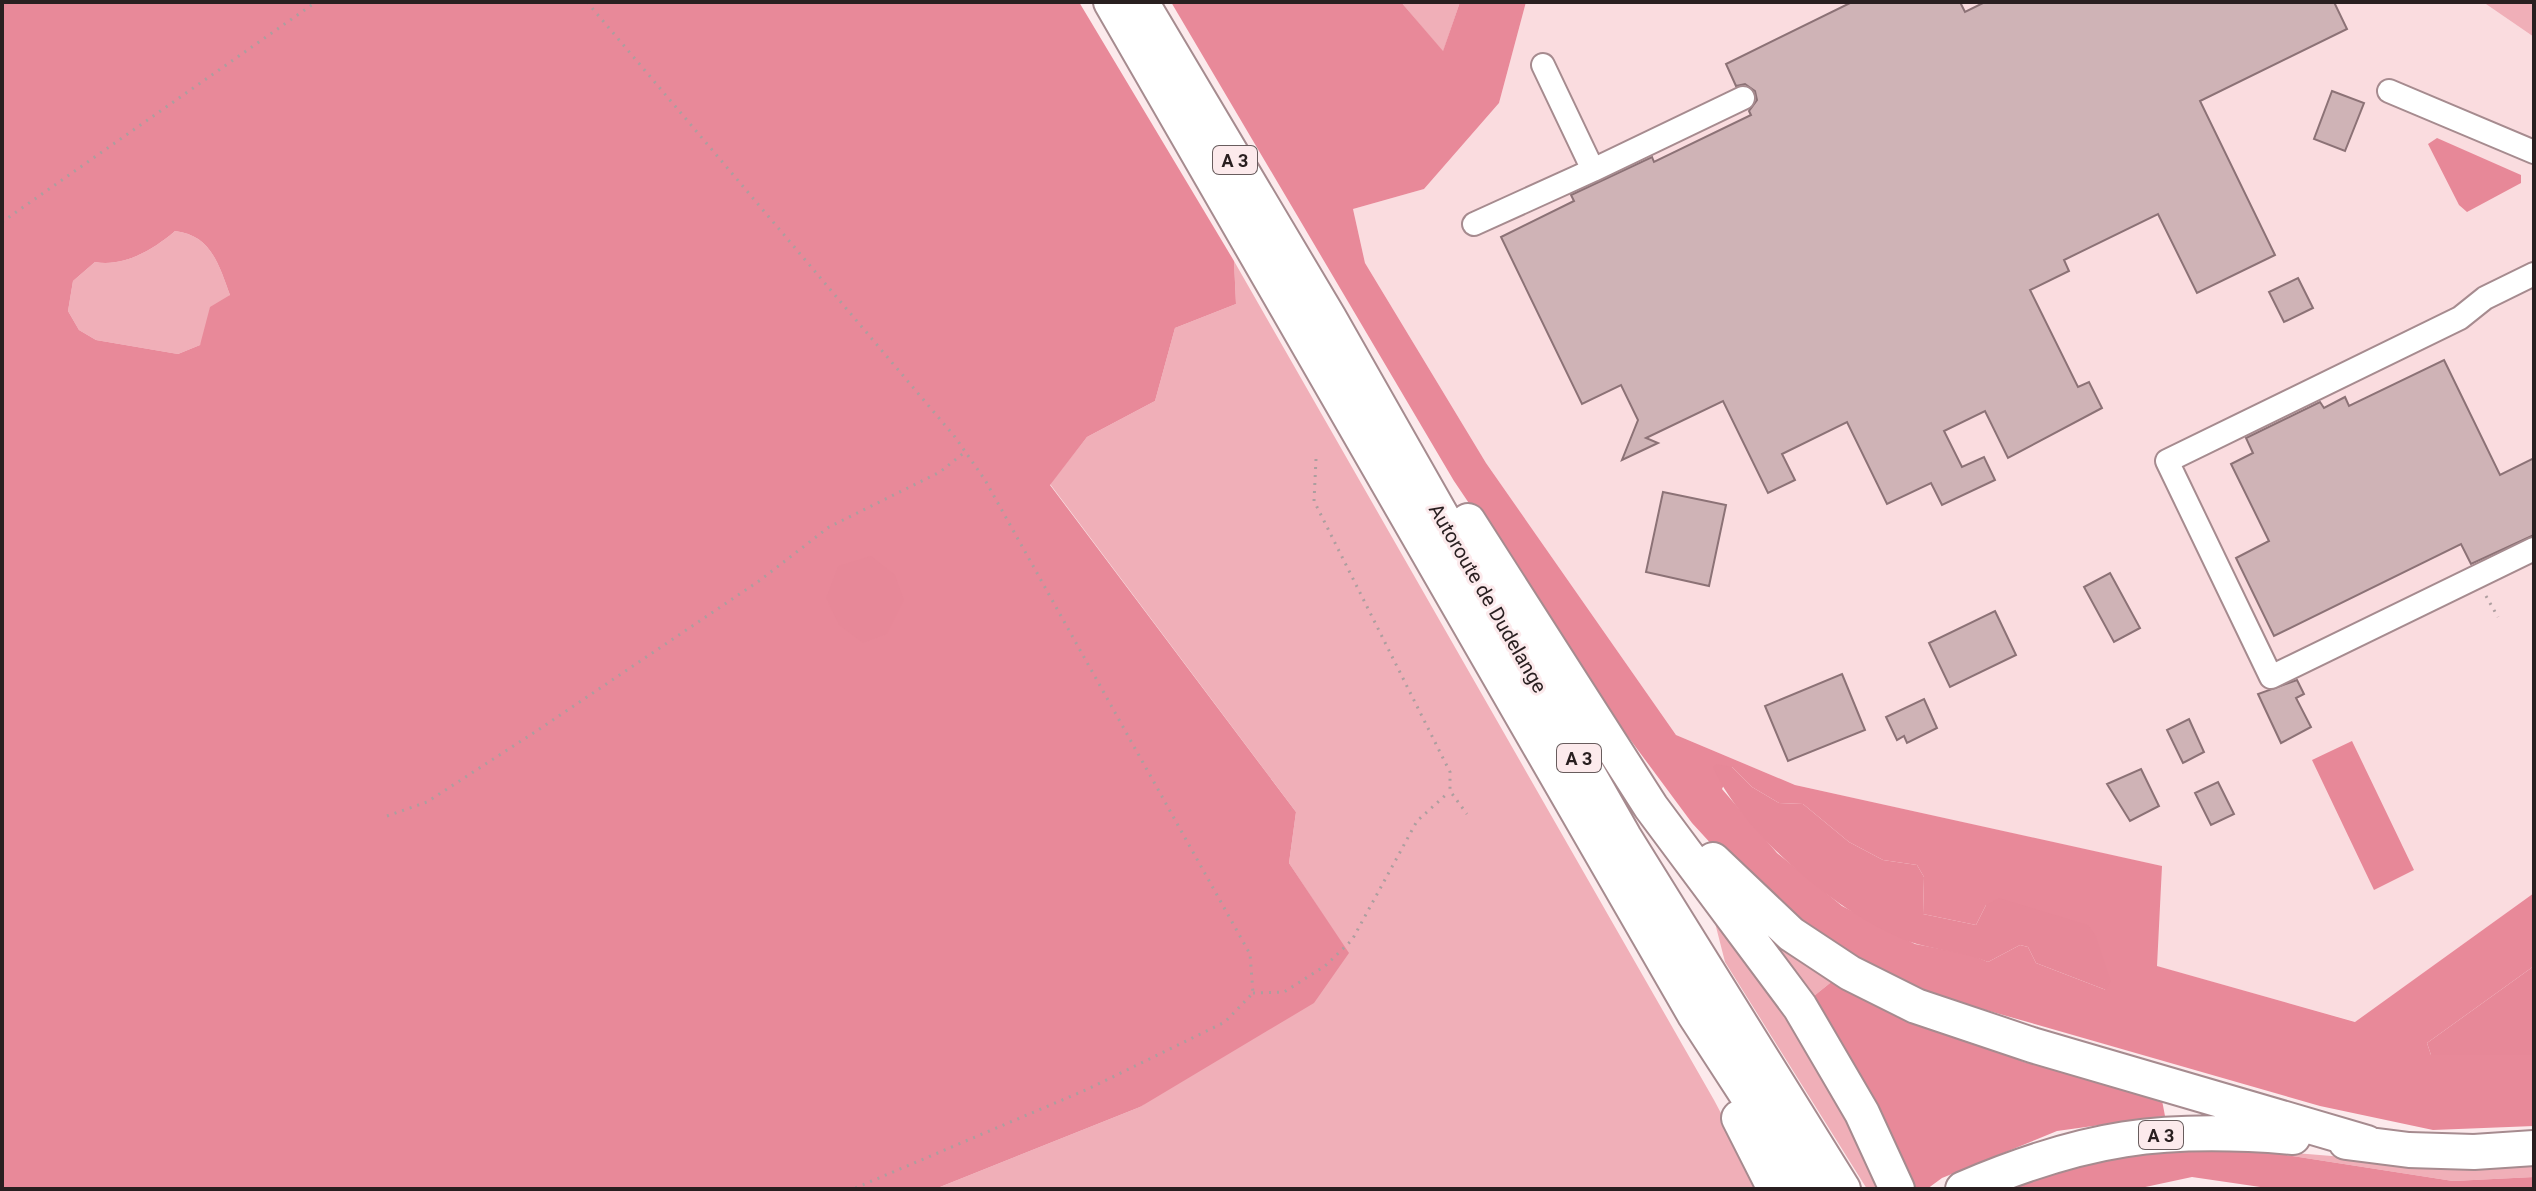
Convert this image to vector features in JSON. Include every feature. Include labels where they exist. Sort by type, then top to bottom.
[{"type":"highway","name":"Autoroute de Dudelange","points":[[1111,2],[1695,1015],[1808,1189]]},
{"type":"highway","name":"Autoroute de Dudelange","points":[[1141,2],[1329,318],[1624,837],[1843,1189]]},
{"type":"highway","name":"A 3","points":[[1329,318],[1446,487],[1651,807],[1800,1007],[1862,1113],[1897,1189]]},
{"type":"highway","name":"A 3","points":[[1600,725],[1684,829],[1742,890],[1791,934],[1850,973],[1916,1006],[2032,1045],[2367,1143]]},
{"type":"highway","name":"A 3","points":[[1695,1015],[1727,1095],[1775,1189]]},
{"type":"highway","name":"A 3","points":[[1963,1189],[2070,1148],[2117,1139],[2188,1132],[2367,1143],[2422,1151],[2534,1148]]},
{"type":"lane","points":[[1543,65],[1593,170]]},
{"type":"lane","points":[[2389,91],[2534,152]]},
{"type":"lane","points":[[1474,224],[1743,98]]},
{"type":"lane","points":[[2534,274],[2485,298],[2460,318],[2167,461],[2271,677],[2534,549]]},
{"type":"path","points":[[2,222],[316,2]]},
{"type":"path","points":[[587,2],[965,452],[989,485],[1250,954],[1253,993]]},
{"type":"path","points":[[387,816],[427,802],[759,581],[829,527],[940,472],[965,452]]},
{"type":"path","points":[[1316,459],[1314,501],[1450,772],[1450,791],[1467,814]]},
{"type":"path","points":[[2476,578],[2498,617]]},
{"type":"path","points":[[853,1189],[1088,1089],[1225,1022],[1253,993],[1284,992],[1325,966],[1352,940],[1417,821],[1450,791]]},
{"type":"shaded area","points":[[2,2],[1079,2],[1234,261],[1236,304],[1175,328],[1155,401],[1087,437],[1050,485],[1296,812],[1289,863],[1349,953],[1314,1003],[1140,1107],[935,1189],[2,1189]],"holes":[[[175,231],[197,238],[212,253],[230,295],[210,307],[200,345],[178,354],[96,340],[79,330],[68,311],[73,281],[95,262],[127,259],[157,245]]]},
{"type":"shaded area","points":[[1171,2],[1401,2],[1443,51],[1460,2],[1526,2],[1499,103],[1424,189],[1353,209],[1365,263],[1486,463],[1676,735],[1795,785],[2162,866],[2157,966],[2355,1022],[2534,893],[2534,966],[2427,1043],[2431,1055],[2534,1055],[2534,1126],[2433,1130],[2320,1106],[1930,994],[1816,937],[1748,884],[1692,823],[1609,711],[1454,481]],"holes":[[[1732,767],[1752,787],[1779,803],[1803,804],[1849,842],[1883,860],[1917,865],[1924,877],[1923,914],[1976,925],[1986,905],[2106,990],[2036,963],[2028,947],[2020,945],[1988,962],[1972,955],[1915,944],[1842,906],[1777,853],[1722,789]]]},
{"type":"shaded area","points":[[1401,2],[1460,2],[1443,52]]},
{"type":"shaded area","points":[[1526,2],[2483,2],[2534,37],[2534,893],[2356,1022],[2156,966],[2161,866],[1795,785],[1676,735],[1486,463],[1365,263],[1353,209],[1424,189],[1499,103]]},
{"type":"shaded area","points":[[2483,2],[2534,2],[2534,37]]},
{"type":"shaded area","points":[[2437,138],[2521,175],[2521,183],[2467,212],[2459,205],[2428,144]]},
{"type":"shaded area","points":[[175,231],[197,238],[212,253],[230,295],[200,345],[178,354],[96,340],[79,330],[68,311],[73,281],[95,262],[117,262],[138,256]]},
{"type":"shaded area","points":[[1234,261],[1714,1100],[1761,1189],[935,1189],[1140,1107],[1348,953],[1289,863],[1296,812],[1050,484],[1087,437],[1155,401],[1175,328],[1236,304]]},
{"type":"shaded area","points":[[871,556],[895,575],[904,600],[887,634],[863,643],[839,625],[826,598],[838,566]]},
{"type":"shaded area","points":[[2352,741],[2414,870],[2374,890],[2312,760]]},
{"type":"shaded area","points":[[1716,764],[1732,767],[1752,787],[1779,803],[1803,804],[1849,842],[1883,860],[1917,865],[1924,877],[1923,914],[1976,925],[1986,905],[1999,898],[2088,925],[2096,936],[2111,981],[2106,990],[2036,963],[2028,947],[2020,945],[1988,962],[1917,944],[1860,917],[1800,872],[1747,820],[1727,793],[1713,767]]},
{"type":"shaded area","points":[[1712,911],[1789,1014],[1846,1108],[1882,1189],[1867,1189],[1725,962]]},
{"type":"shaded area","points":[[1754,926],[1835,979],[1809,1000]]},
{"type":"shaded area","points":[[2534,966],[2534,1055],[2431,1055],[2427,1043]]},
{"type":"shaded area","points":[[1835,979],[1853,993],[2024,1062],[2161,1095],[2165,1116],[2057,1131],[1942,1178],[1927,1189],[1907,1189],[1809,1000]]},
{"type":"shaded area","points":[[2178,1145],[2247,1149],[2453,1181],[2534,1177],[2534,1189],[2274,1189],[2192,1177],[2136,1189],[1998,1189],[2089,1158]]},
{"type":"shaded area","points":[[2247,1149],[2478,1168],[2534,1162],[2534,1177],[2453,1181]]},
{"type":"building","points":[[1852,2],[1960,2],[1965,12],[1985,2],[2334,2],[2347,29],[2200,101],[2275,255],[2197,293],[2158,214],[2064,260],[2069,271],[2030,290],[2078,387],[2089,382],[2102,408],[2008,458],[1985,411],[1944,431],[1962,467],[1984,457],[1995,480],[1942,505],[1931,483],[1887,504],[1847,422],[1782,454],[1795,480],[1768,493],[1723,401],[1646,438],[1658,443],[1622,460],[1638,420],[1621,385],[1582,404],[1501,237],[1574,201],[1571,195],[1652,157],[1654,162],[1751,115],[1749,111],[1757,100],[1755,91],[1745,84],[1736,86],[1726,64]]},
{"type":"building","points":[[2332,91],[2364,103],[2345,151],[2314,139]]},
{"type":"building","points":[[2298,278],[2313,308],[2284,322],[2269,292]]},
{"type":"building","points":[[2444,360],[2500,475],[2534,458],[2534,535],[2471,564],[2461,544],[2274,636],[2236,558],[2269,541],[2231,464],[2253,453],[2246,438],[2320,402],[2324,408],[2345,397],[2349,406]]},
{"type":"building","points":[[1663,492],[1726,505],[1709,586],[1646,572]]},
{"type":"building","points":[[2110,573],[2140,628],[2114,642],[2084,587]]},
{"type":"building","points":[[1995,611],[2016,655],[1950,687],[1929,643]]},
{"type":"building","points":[[1842,674],[1865,730],[1788,761],[1765,706]]},
{"type":"building","points":[[2297,680],[2304,694],[2296,698],[2311,727],[2281,743],[2258,694]]},
{"type":"building","points":[[1924,699],[1937,728],[1907,743],[1904,736],[1897,740],[1886,717]]},
{"type":"building","points":[[2189,719],[2204,752],[2183,763],[2167,730]]},
{"type":"building","points":[[2141,769],[2159,806],[2130,821],[2107,784]]},
{"type":"building","points":[[2218,782],[2234,814],[2211,825],[2195,793]]}]
